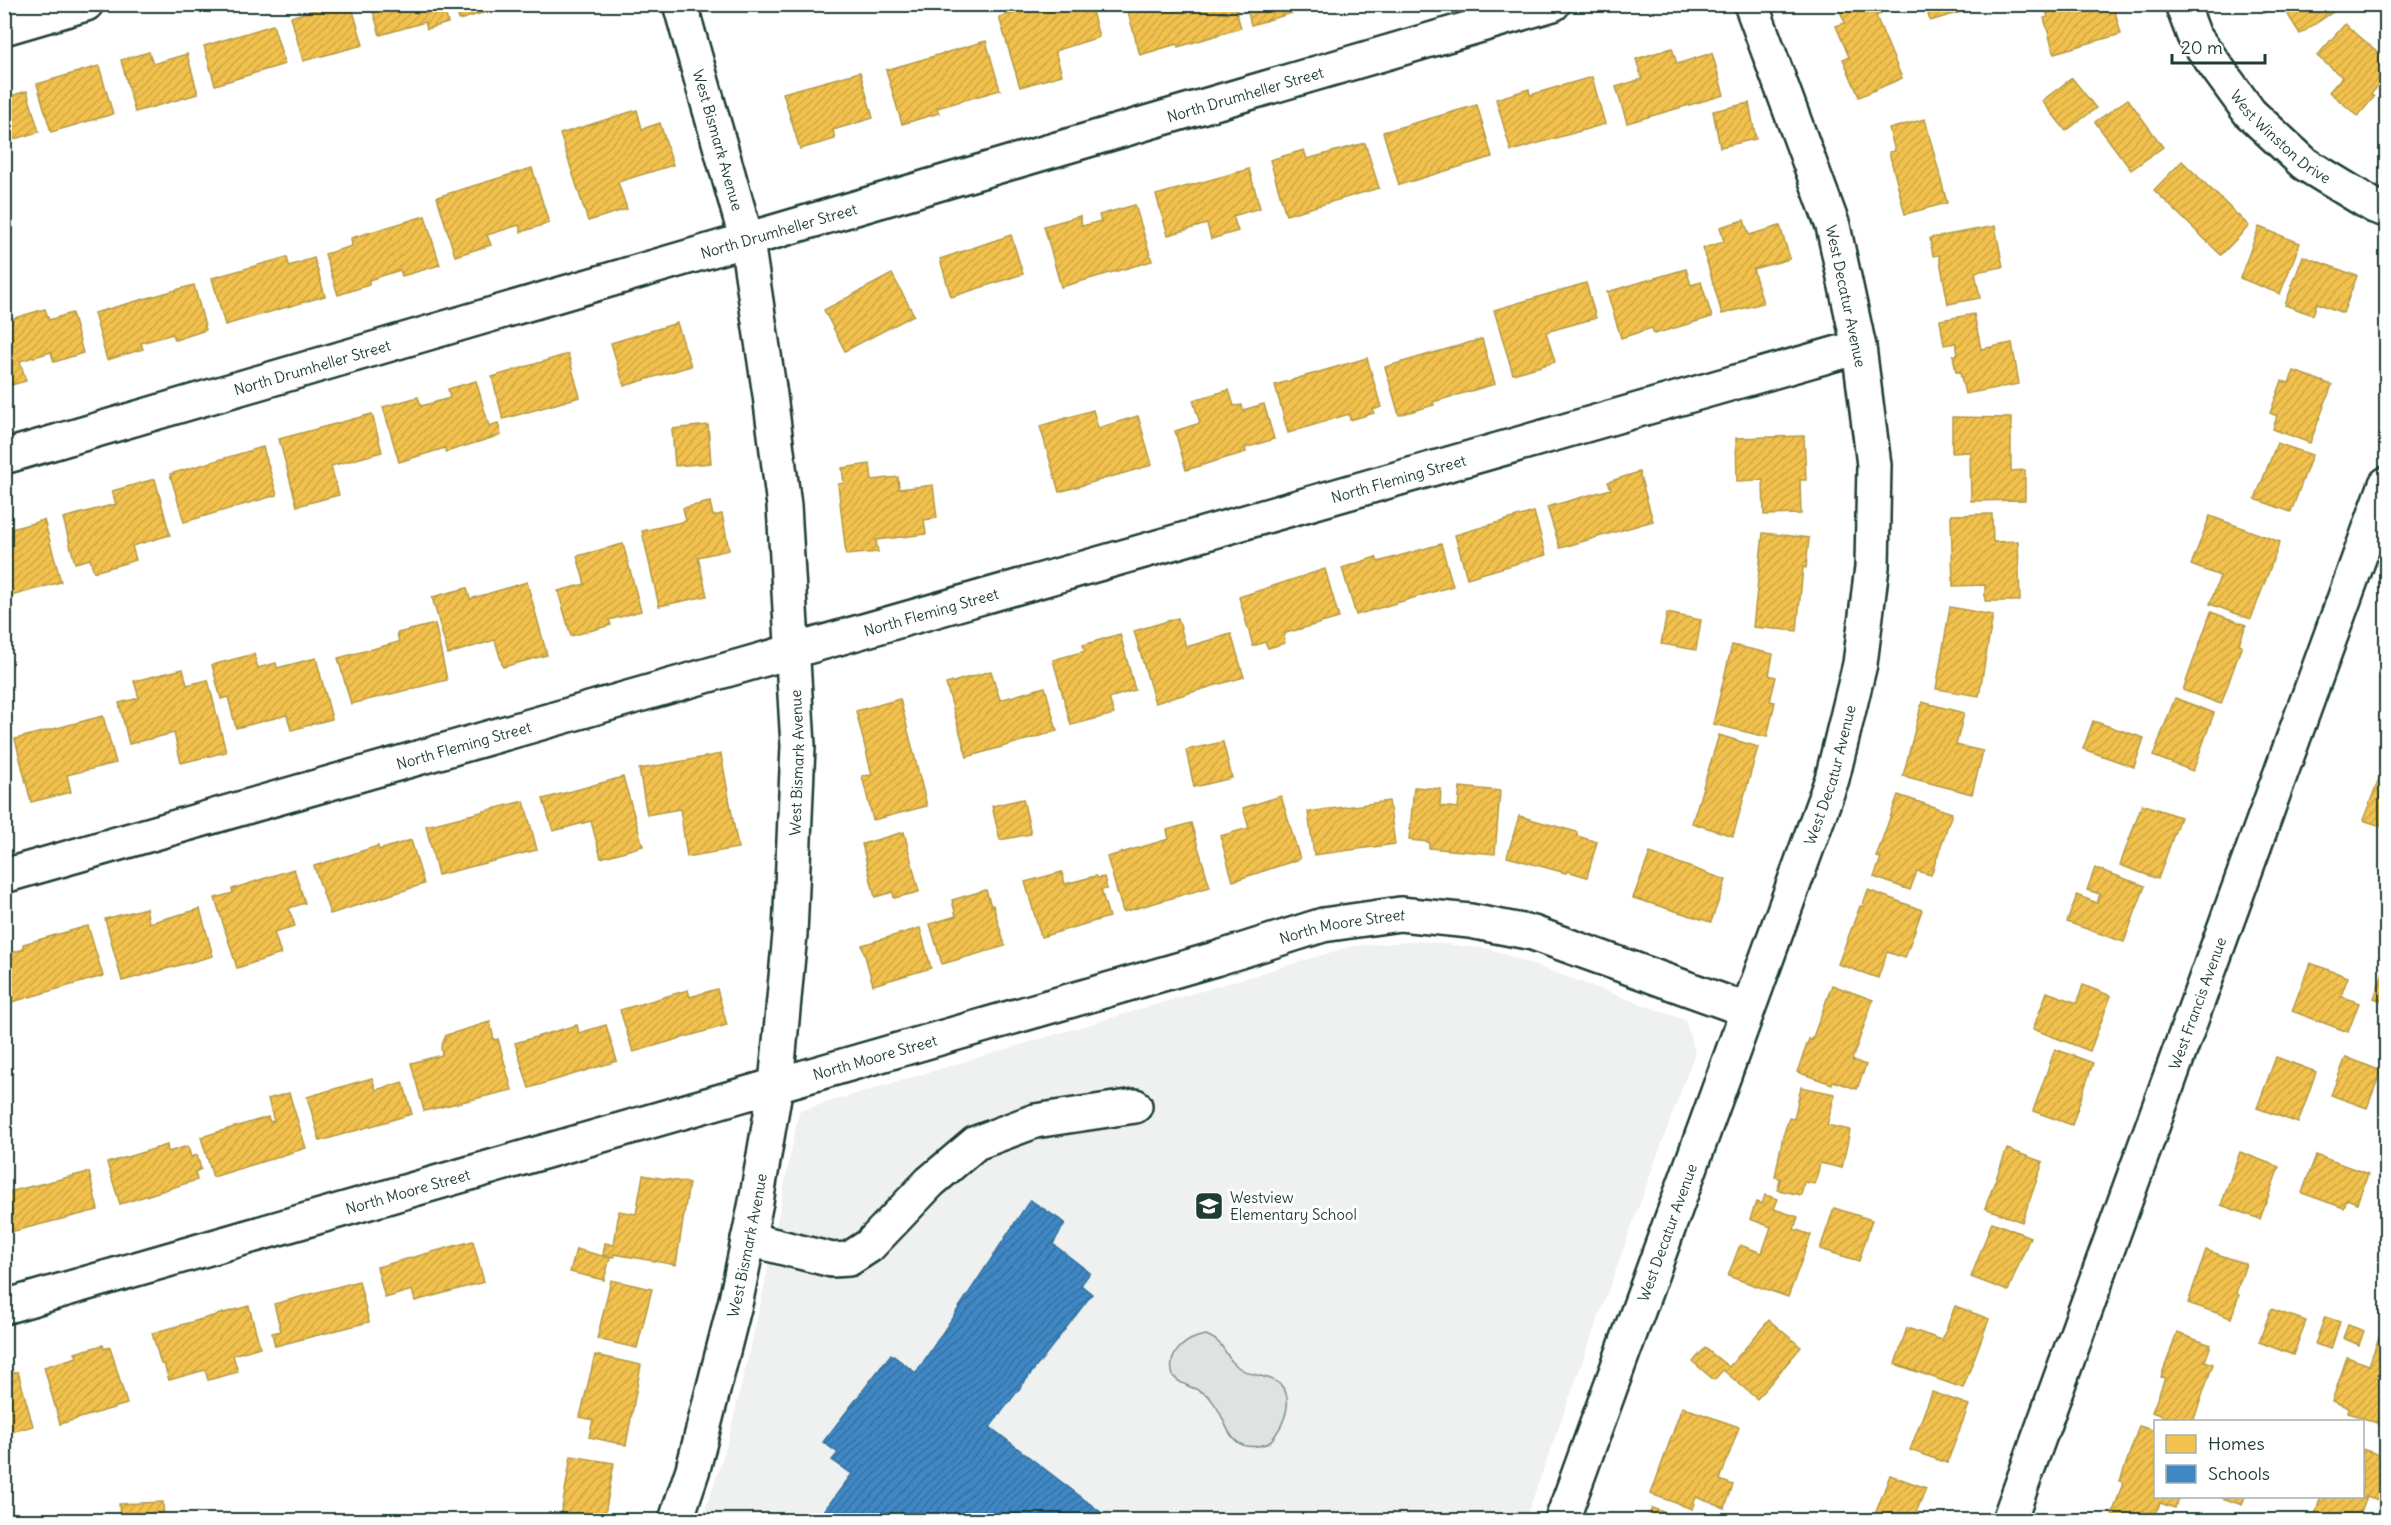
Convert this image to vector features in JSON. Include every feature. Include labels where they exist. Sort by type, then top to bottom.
[{"type":"street","points":[[4,28],[86,4]]},
{"type":"street","name":"West Bismark Avenue","points":[[676,1521],[693,1469],[733,1311],[776,1085],[790,934],[797,758],[794,652],[784,506],[747,241],[681,4]]},
{"type":"street","name":"North Drumheller Street","points":[[4,457],[1553,4]]},
{"type":"street","name":"West Decatur Avenue","points":[[1562,1521],[1832,779],[1860,664],[1872,567],[1874,465],[1859,347],[1833,226],[1751,4]]},
{"type":"street","name":"West Winston Drive","points":[[2182,4],[2194,36],[2250,113],[2305,164],[2374,206],[2386,210]]},
{"type":"street","name":"North Fleming Street","points":[[4,876],[1859,347]]},
{"type":"street","name":"West Francis Avenue","points":[[2009,1521],[2386,484]]},
{"type":"street","name":"North Moore Street","points":[[4,1307],[1193,965],[1323,925],[1400,915],[1470,921],[1533,933],[1747,1010]]},
{"type":"street","points":[[748,1239],[832,1260],[849,1259],[869,1246],[930,1182],[976,1143],[1035,1121],[1136,1106]]},
{"type":"shaded area","name":"Westview Elementary School","points":[[1419,941],[1490,949],[1685,1020],[1695,1052],[1525,1520],[702,1520],[728,1441],[761,1302],[799,1111],[1352,946]]},
{"type":"shaded area","points":[[1206,1335],[1218,1342],[1233,1363],[1242,1370],[1268,1378],[1278,1383],[1284,1390],[1287,1408],[1280,1427],[1269,1443],[1254,1446],[1236,1441],[1209,1397],[1181,1383],[1173,1376],[1172,1360],[1179,1348],[1191,1339]]},
{"type":"building: Homes","points":[[333,4],[351,4],[363,45],[303,61],[291,17]]},
{"type":"building: Homes","points":[[371,4],[443,4],[448,23],[427,29],[425,22],[380,35]]},
{"type":"building: Homes","points":[[455,4],[485,4],[486,12],[459,20]]},
{"type":"building: Homes","points":[[1043,4],[1090,4],[1099,37],[1055,51],[1062,75],[1020,87],[999,17]]},
{"type":"building: Homes","points":[[1234,4],[1241,28],[1178,47],[1177,44],[1140,55],[1126,5]]},
{"type":"building: Homes","points":[[1246,4],[1294,4],[1296,12],[1251,25]]},
{"type":"building: Homes","points":[[1837,4],[1877,4],[1881,14],[1876,16],[1902,78],[1859,97],[1843,59],[1849,57],[1836,26],[1845,23]]},
{"type":"building: Homes","points":[[1925,4],[1987,4],[1930,21]]},
{"type":"building: Homes","points":[[2044,4],[2090,4],[2091,7],[2113,4],[2121,34],[2054,53],[2044,18],[2048,17]]},
{"type":"building: Homes","points":[[2258,4],[2277,4],[2264,13]]},
{"type":"building: Homes","points":[[2281,4],[2332,4],[2336,10],[2300,34]]},
{"type":"building: Homes","points":[[2345,24],[2386,59],[2386,77],[2371,94],[2374,97],[2358,116],[2329,92],[2342,77],[2317,56]]},
{"type":"building: Homes","points":[[273,25],[285,64],[215,85],[204,46]]},
{"type":"building: Homes","points":[[986,41],[1000,90],[937,108],[939,113],[902,124],[886,70]]},
{"type":"building: Homes","points":[[1672,48],[1677,64],[1712,53],[1724,95],[1627,123],[1616,87],[1642,79],[1636,59]]},
{"type":"building: Homes","points":[[149,52],[153,64],[187,54],[198,94],[135,112],[121,60]]},
{"type":"building: Homes","points":[[99,66],[113,114],[51,132],[37,84]]},
{"type":"building: Homes","points":[[860,72],[873,118],[833,130],[835,139],[800,149],[783,93]]},
{"type":"building: Homes","points":[[1592,77],[1605,124],[1511,151],[1496,99],[1529,89],[1530,95]]},
{"type":"building: Homes","points":[[2072,78],[2096,108],[2066,131],[2042,101]]},
{"type":"building: Homes","points":[[27,91],[39,132],[4,142],[4,98]]},
{"type":"building: Homes","points":[[2128,99],[2163,147],[2131,170],[2095,122]]},
{"type":"building: Homes","points":[[1749,103],[1756,139],[1720,147],[1713,111]]},
{"type":"building: Homes","points":[[1477,105],[1492,157],[1399,185],[1383,132]]},
{"type":"building: Homes","points":[[637,110],[642,129],[660,123],[673,165],[618,182],[627,209],[588,221],[560,134]]},
{"type":"building: Homes","points":[[1925,119],[1947,203],[1905,214],[1889,152],[1895,151],[1889,129]]},
{"type":"building: Homes","points":[[1365,143],[1379,188],[1286,215],[1270,160],[1304,150],[1307,159]]},
{"type":"building: Homes","points":[[2182,161],[2249,226],[2221,255],[2154,190]]},
{"type":"building: Homes","points":[[532,168],[549,223],[521,232],[519,225],[487,235],[491,245],[455,256],[437,197]]},
{"type":"building: Homes","points":[[1249,169],[1260,208],[1233,216],[1238,231],[1211,239],[1207,224],[1168,235],[1156,195]]},
{"type":"building: Homes","points":[[1135,205],[1152,261],[1061,287],[1044,226],[1080,216],[1082,226],[1101,221],[1099,215]]},
{"type":"building: Homes","points":[[425,216],[440,265],[402,276],[400,270],[369,280],[369,285],[338,295],[325,254],[352,246],[351,238]]},
{"type":"building: Homes","points":[[1744,220],[1749,235],[1780,226],[1790,259],[1753,269],[1763,303],[1722,314],[1703,248],[1724,242],[1720,227]]},
{"type":"building: Homes","points":[[1995,226],[2003,267],[1975,272],[1980,298],[1948,304],[1939,255],[1933,256],[1930,238]]},
{"type":"building: Homes","points":[[2259,227],[2300,243],[2280,294],[2240,278]]},
{"type":"building: Homes","points":[[1011,235],[1023,274],[951,297],[940,259]]},
{"type":"building: Homes","points":[[2303,256],[2357,276],[2343,313],[2317,303],[2313,315],[2285,305]]},
{"type":"building: Homes","points":[[287,257],[289,266],[314,258],[325,296],[225,325],[212,278]]},
{"type":"building: Homes","points":[[1686,269],[1691,285],[1701,282],[1712,317],[1654,334],[1652,328],[1621,338],[1607,292]]},
{"type":"building: Homes","points":[[892,274],[914,315],[845,351],[824,310]]},
{"type":"building: Homes","points":[[1586,283],[1596,318],[1546,332],[1555,362],[1513,374],[1494,310]]},
{"type":"building: Homes","points":[[194,285],[206,330],[175,340],[173,334],[141,343],[143,349],[107,360],[94,313]]},
{"type":"building: Homes","points":[[45,309],[49,320],[72,313],[83,353],[54,362],[51,352],[20,361],[26,381],[4,387],[4,321]]},
{"type":"building: Homes","points":[[1974,314],[1981,349],[2012,343],[2019,384],[1965,394],[1960,372],[1956,372],[1953,355],[1958,355],[1956,343],[1944,345],[1940,320]]},
{"type":"building: Homes","points":[[677,323],[691,366],[624,386],[611,343]]},
{"type":"building: Homes","points":[[1482,339],[1495,384],[1433,402],[1434,405],[1399,415],[1385,367]]},
{"type":"building: Homes","points":[[568,354],[580,397],[503,419],[492,377]]},
{"type":"building: Homes","points":[[1367,358],[1381,407],[1373,410],[1374,413],[1350,420],[1349,414],[1288,433],[1275,385]]},
{"type":"building: Homes","points":[[2294,371],[2332,385],[2310,443],[2273,429],[2277,416],[2270,413],[2282,381],[2289,383]]},
{"type":"building: Homes","points":[[476,381],[489,426],[498,423],[501,435],[446,452],[445,448],[399,462],[383,407],[418,397],[421,406],[450,398],[448,389]]},
{"type":"building: Homes","points":[[1229,390],[1234,406],[1242,405],[1243,410],[1264,404],[1274,439],[1245,448],[1246,452],[1186,470],[1175,431],[1200,423],[1193,400]]},
{"type":"building: Homes","points":[[1093,410],[1098,428],[1138,416],[1152,465],[1059,492],[1040,426]]},
{"type":"building: Homes","points":[[372,414],[382,452],[331,466],[339,495],[297,506],[279,439]]},
{"type":"building: Homes","points":[[1952,417],[2011,418],[2011,471],[2025,470],[2025,500],[1971,501],[1970,452],[1952,453]]},
{"type":"building: Homes","points":[[708,425],[711,463],[675,466],[672,429]]},
{"type":"building: Homes","points":[[1804,436],[1806,480],[1800,480],[1801,514],[1764,515],[1763,480],[1737,481],[1736,438]]},
{"type":"building: Homes","points":[[2277,443],[2312,455],[2291,512],[2255,499]]},
{"type":"building: Homes","points":[[263,447],[277,495],[184,522],[170,474]]},
{"type":"building: Homes","points":[[870,464],[872,480],[898,477],[899,489],[933,485],[937,518],[924,520],[926,534],[876,540],[878,552],[846,555],[838,484],[844,483],[842,468]]},
{"type":"building: Homes","points":[[1639,472],[1653,521],[1560,548],[1547,507],[1611,489],[1608,482]]},
{"type":"building: Homes","points":[[155,479],[170,535],[132,546],[136,560],[94,572],[90,559],[75,563],[63,518],[116,504],[112,491]]},
{"type":"building: Homes","points":[[710,502],[713,516],[722,514],[729,550],[698,557],[707,596],[659,606],[642,531],[686,521],[683,508]]},
{"type":"building: Homes","points":[[1534,512],[1546,555],[1467,578],[1455,535]]},
{"type":"building: Homes","points":[[1992,514],[1993,542],[2018,541],[2020,601],[1985,601],[1985,585],[1953,586],[1951,515]]},
{"type":"building: Homes","points":[[2210,516],[2280,542],[2251,619],[2210,604],[2220,576],[2191,565]]},
{"type":"building: Homes","points":[[44,520],[61,582],[4,598],[4,555],[10,553],[4,531]]},
{"type":"building: Homes","points":[[1763,533],[1809,538],[1806,568],[1803,567],[1797,631],[1753,627]]},
{"type":"building: Homes","points":[[623,544],[641,611],[609,620],[611,625],[571,636],[558,591],[585,584],[577,556]]},
{"type":"building: Homes","points":[[1441,544],[1453,586],[1356,615],[1342,568],[1376,557],[1378,562]]},
{"type":"building: Homes","points":[[1325,569],[1339,618],[1286,633],[1285,643],[1268,648],[1265,642],[1253,646],[1239,597]]},
{"type":"building: Homes","points":[[527,582],[547,655],[503,667],[495,640],[448,654],[432,597],[467,588],[470,599]]},
{"type":"building: Homes","points":[[1950,607],[1993,615],[1979,696],[1936,689]]},
{"type":"building: Homes","points":[[2211,612],[2246,625],[2239,644],[2242,645],[2221,704],[2183,690]]},
{"type":"building: Homes","points":[[1667,613],[1701,620],[1696,650],[1661,644]]},
{"type":"building: Homes","points":[[1178,618],[1186,647],[1231,634],[1244,677],[1155,703],[1134,631]]},
{"type":"building: Homes","points":[[435,624],[447,680],[351,704],[338,658],[399,642],[397,633]]},
{"type":"building: Homes","points":[[1120,634],[1135,690],[1109,698],[1114,714],[1071,725],[1053,660],[1085,651],[1083,645]]},
{"type":"building: Homes","points":[[1732,645],[1773,654],[1769,675],[1776,677],[1770,701],[1775,702],[1767,737],[1713,724]]},
{"type":"building: Homes","points":[[254,654],[258,668],[276,663],[277,668],[316,658],[332,719],[291,730],[287,715],[236,728],[228,697],[221,699],[212,665]]},
{"type":"building: Homes","points":[[183,669],[187,685],[208,680],[226,752],[181,763],[174,733],[129,744],[119,703],[139,698],[134,681]]},
{"type":"building: Homes","points":[[991,671],[1000,700],[1045,687],[1057,731],[967,757],[946,684]]},
{"type":"building: Homes","points":[[2175,698],[2214,713],[2193,771],[2153,756]]},
{"type":"building: Homes","points":[[900,699],[927,806],[873,820],[862,776],[872,775],[856,711]]},
{"type":"building: Homes","points":[[1922,702],[1964,713],[1956,745],[1983,751],[1972,794],[1903,776]]},
{"type":"building: Homes","points":[[103,716],[116,763],[67,775],[71,792],[31,802],[15,739]]},
{"type":"building: Homes","points":[[2093,721],[2144,738],[2134,767],[2083,749]]},
{"type":"building: Homes","points":[[1719,735],[1758,747],[1733,836],[1692,823]]},
{"type":"building: Homes","points":[[1223,742],[1232,778],[1194,787],[1186,750]]},
{"type":"building: Homes","points":[[721,754],[738,848],[687,857],[680,809],[647,815],[639,769]]},
{"type":"building: Homes","points":[[2384,766],[2386,767],[2386,828],[2363,820]]},
{"type":"building: Homes","points":[[4,773],[13,801],[4,804]]},
{"type":"building: Homes","points":[[623,777],[643,846],[601,858],[591,821],[553,831],[543,799]]},
{"type":"building: Homes","points":[[1414,787],[1441,789],[1440,806],[1458,808],[1460,787],[1500,791],[1495,854],[1429,848],[1429,842],[1409,840]]},
{"type":"building: Homes","points":[[1898,795],[1952,813],[1931,875],[1917,871],[1910,890],[1874,877],[1881,858],[1876,857]]},
{"type":"building: Homes","points":[[1281,796],[1300,859],[1233,881],[1220,836],[1249,828],[1243,808]]},
{"type":"building: Homes","points":[[1023,799],[1031,834],[1000,840],[992,806]]},
{"type":"building: Homes","points":[[524,801],[537,850],[438,875],[426,826]]},
{"type":"building: Homes","points":[[1389,801],[1395,844],[1314,855],[1308,812]]},
{"type":"building: Homes","points":[[2142,804],[2180,817],[2158,879],[2120,865]]},
{"type":"building: Homes","points":[[1519,816],[1577,832],[1577,836],[1597,842],[1587,877],[1507,857]]},
{"type":"building: Homes","points":[[1191,823],[1210,887],[1123,912],[1107,857],[1169,839],[1167,830]]},
{"type":"building: Homes","points":[[904,832],[919,892],[894,898],[893,892],[875,897],[862,844]]},
{"type":"building: Homes","points":[[411,840],[424,884],[330,914],[314,866],[378,846],[379,850]]},
{"type":"building: Homes","points":[[1650,853],[1726,880],[1711,922],[1633,898]]},
{"type":"building: Homes","points":[[2095,868],[2145,886],[2124,942],[2067,922],[2077,895],[2097,903],[2100,894],[2087,890]]},
{"type":"building: Homes","points":[[294,869],[305,903],[289,908],[295,926],[274,932],[281,954],[237,968],[215,898],[233,893],[232,889]]},
{"type":"building: Homes","points":[[1062,872],[1065,884],[1096,876],[1097,878],[1104,877],[1107,889],[1101,890],[1109,917],[1041,937],[1025,882]]},
{"type":"building: Homes","points":[[986,890],[991,906],[993,905],[1005,946],[942,964],[930,924],[956,916],[952,900]]},
{"type":"building: Homes","points":[[1868,890],[1922,910],[1905,958],[1887,952],[1878,978],[1838,964]]},
{"type":"building: Homes","points":[[146,908],[149,923],[200,909],[213,956],[122,981],[105,919]]},
{"type":"building: Homes","points":[[88,926],[103,976],[5,1004],[4,955],[24,949],[23,944]]},
{"type":"building: Homes","points":[[920,928],[931,968],[873,985],[862,945]]},
{"type":"building: Homes","points":[[2310,963],[2348,977],[2341,996],[2359,1003],[2348,1032],[2292,1011]]},
{"type":"building: Homes","points":[[2386,965],[2386,1003],[2374,998]]},
{"type":"building: Homes","points":[[1832,985],[1873,1000],[1852,1060],[1866,1065],[1857,1089],[1833,1081],[1832,1084],[1797,1072],[1809,1039],[1812,1040]]},
{"type":"building: Homes","points":[[2083,985],[2111,996],[2090,1051],[2033,1029],[2047,992],[2077,1003]]},
{"type":"building: Homes","points":[[717,989],[727,1025],[633,1052],[620,1010],[688,990],[690,997]]},
{"type":"building: Homes","points":[[490,1022],[494,1040],[498,1039],[512,1090],[424,1111],[411,1063],[442,1055],[441,1047],[446,1035]]},
{"type":"building: Homes","points":[[577,1025],[579,1033],[606,1025],[617,1061],[529,1088],[515,1043]]},
{"type":"building: Homes","points":[[2055,1049],[2093,1063],[2072,1125],[2033,1111]]},
{"type":"building: Homes","points":[[2276,1057],[2316,1072],[2298,1123],[2257,1108]]},
{"type":"building: Homes","points":[[2346,1057],[2381,1071],[2367,1108],[2331,1095]]},
{"type":"building: Homes","points":[[372,1078],[376,1090],[403,1082],[412,1114],[320,1141],[307,1097]]},
{"type":"building: Homes","points":[[1801,1087],[1835,1094],[1827,1125],[1850,1130],[1842,1168],[1820,1163],[1815,1184],[1804,1182],[1801,1195],[1778,1190],[1780,1178],[1775,1177],[1783,1136],[1789,1118],[1794,1119]]},
{"type":"building: Homes","points":[[289,1093],[306,1148],[213,1177],[201,1137],[268,1117],[270,1122],[274,1121],[268,1099]]},
{"type":"building: Homes","points":[[167,1145],[168,1152],[188,1146],[191,1157],[197,1155],[201,1169],[195,1172],[197,1180],[120,1204],[107,1163]]},
{"type":"building: Homes","points":[[2007,1149],[2043,1162],[2022,1222],[1985,1208]]},
{"type":"building: Homes","points":[[2240,1152],[2279,1167],[2260,1219],[2221,1205]]},
{"type":"building: Homes","points":[[2316,1155],[2368,1174],[2357,1203],[2347,1199],[2344,1208],[2302,1193]]},
{"type":"building: Homes","points":[[89,1172],[98,1210],[10,1232],[4,1213],[4,1193]]},
{"type":"building: Homes","points":[[643,1175],[689,1183],[676,1265],[614,1254],[614,1257],[603,1255],[605,1243],[614,1245],[619,1211],[636,1214]]},
{"type":"building: Homes","points":[[1765,1195],[1778,1199],[1774,1209],[1798,1217],[1794,1229],[1811,1235],[1788,1297],[1728,1276],[1740,1245],[1762,1253],[1771,1227],[1750,1219],[1756,1202],[1762,1204]]},
{"type":"building: Homes","points":[[1834,1208],[1872,1220],[1859,1261],[1820,1249]]},
{"type":"building: Homes","points":[[1992,1222],[2030,1237],[2008,1291],[1971,1277]]},
{"type":"building: Homes","points":[[473,1241],[484,1282],[415,1301],[412,1290],[385,1298],[377,1267]]},
{"type":"building: Homes","points":[[576,1249],[610,1258],[604,1280],[570,1272]]},
{"type":"building: Homes","points":[[2206,1250],[2246,1264],[2236,1293],[2239,1295],[2231,1318],[2188,1303]]},
{"type":"building: Homes","points":[[611,1280],[652,1289],[637,1348],[597,1339]]},
{"type":"building: Homes","points":[[359,1281],[369,1322],[275,1346],[272,1333],[281,1331],[274,1304]]},
{"type":"building: Homes","points":[[249,1306],[260,1347],[233,1355],[238,1372],[208,1380],[205,1370],[169,1380],[164,1364],[161,1364],[152,1333]]},
{"type":"building: Homes","points":[[1955,1306],[1989,1319],[1963,1388],[1895,1364],[1907,1328],[1942,1340]]},
{"type":"building: Homes","points":[[2271,1309],[2306,1321],[2293,1355],[2259,1342]]},
{"type":"building: Homes","points":[[2325,1317],[2340,1322],[2331,1349],[2315,1344]]},
{"type":"building: Homes","points":[[1769,1320],[1801,1347],[1757,1399],[1723,1370],[1714,1380],[1693,1362],[1705,1348],[1729,1367]]},
{"type":"building: Homes","points":[[2348,1325],[2364,1331],[2359,1345],[2343,1338]]},
{"type":"building: Homes","points":[[2177,1333],[2211,1345],[2205,1361],[2213,1364],[2194,1420],[2173,1420],[2152,1412],[2165,1378],[2161,1377]]},
{"type":"building: Homes","points":[[2379,1337],[2386,1340],[2386,1418],[2384,1425],[2348,1413],[2349,1408],[2332,1401],[2347,1357],[2369,1365]]},
{"type":"building: Homes","points":[[103,1345],[104,1349],[110,1347],[127,1404],[60,1424],[44,1367],[77,1357],[75,1353]]},
{"type":"building: Homes","points":[[595,1355],[641,1365],[626,1445],[589,1437],[593,1420],[580,1417]]},
{"type":"building: Homes","points":[[18,1372],[33,1426],[4,1434],[4,1375]]},
{"type":"building: Homes","points":[[1932,1392],[1969,1405],[1947,1463],[1910,1450]]},
{"type":"building: Homes","points":[[1682,1407],[1739,1427],[1720,1480],[1733,1485],[1725,1508],[1696,1497],[1692,1509],[1651,1494]]},
{"type":"building: Homes","points":[[2139,1426],[2154,1430],[2154,1498],[2179,1498],[2175,1508],[2160,1503],[2153,1520],[2128,1520],[2112,1515],[2123,1482],[2120,1481]]},
{"type":"building: Homes","points":[[2364,1450],[2386,1457],[2385,1502],[2366,1496],[2357,1520],[2314,1518],[2320,1498],[2364,1498]]},
{"type":"building: Homes","points":[[571,1456],[614,1463],[604,1520],[560,1520]]},
{"type":"building: Homes","points":[[1890,1475],[1926,1488],[1913,1520],[1873,1520]]},
{"type":"building: Homes","points":[[2223,1498],[2244,1498],[2242,1505]]},
{"type":"building: Homes","points":[[163,1502],[164,1520],[120,1520],[119,1504]]},
{"type":"building: Homes","points":[[1652,1508],[1685,1520],[1647,1520]]},
{"type":"building: Homes","points":[[322,1517],[323,1520],[282,1520],[282,1519]]},
{"type":"building: Schools","points":[[1030,1200],[1065,1223],[1053,1244],[1090,1273],[1081,1285],[1092,1294],[990,1427],[1111,1520],[817,1520],[852,1474],[832,1460],[838,1453],[823,1442],[891,1354],[916,1373]]},
{"type":"place","name":"Westview Elementary School","points":[[1209,1206]]}]
